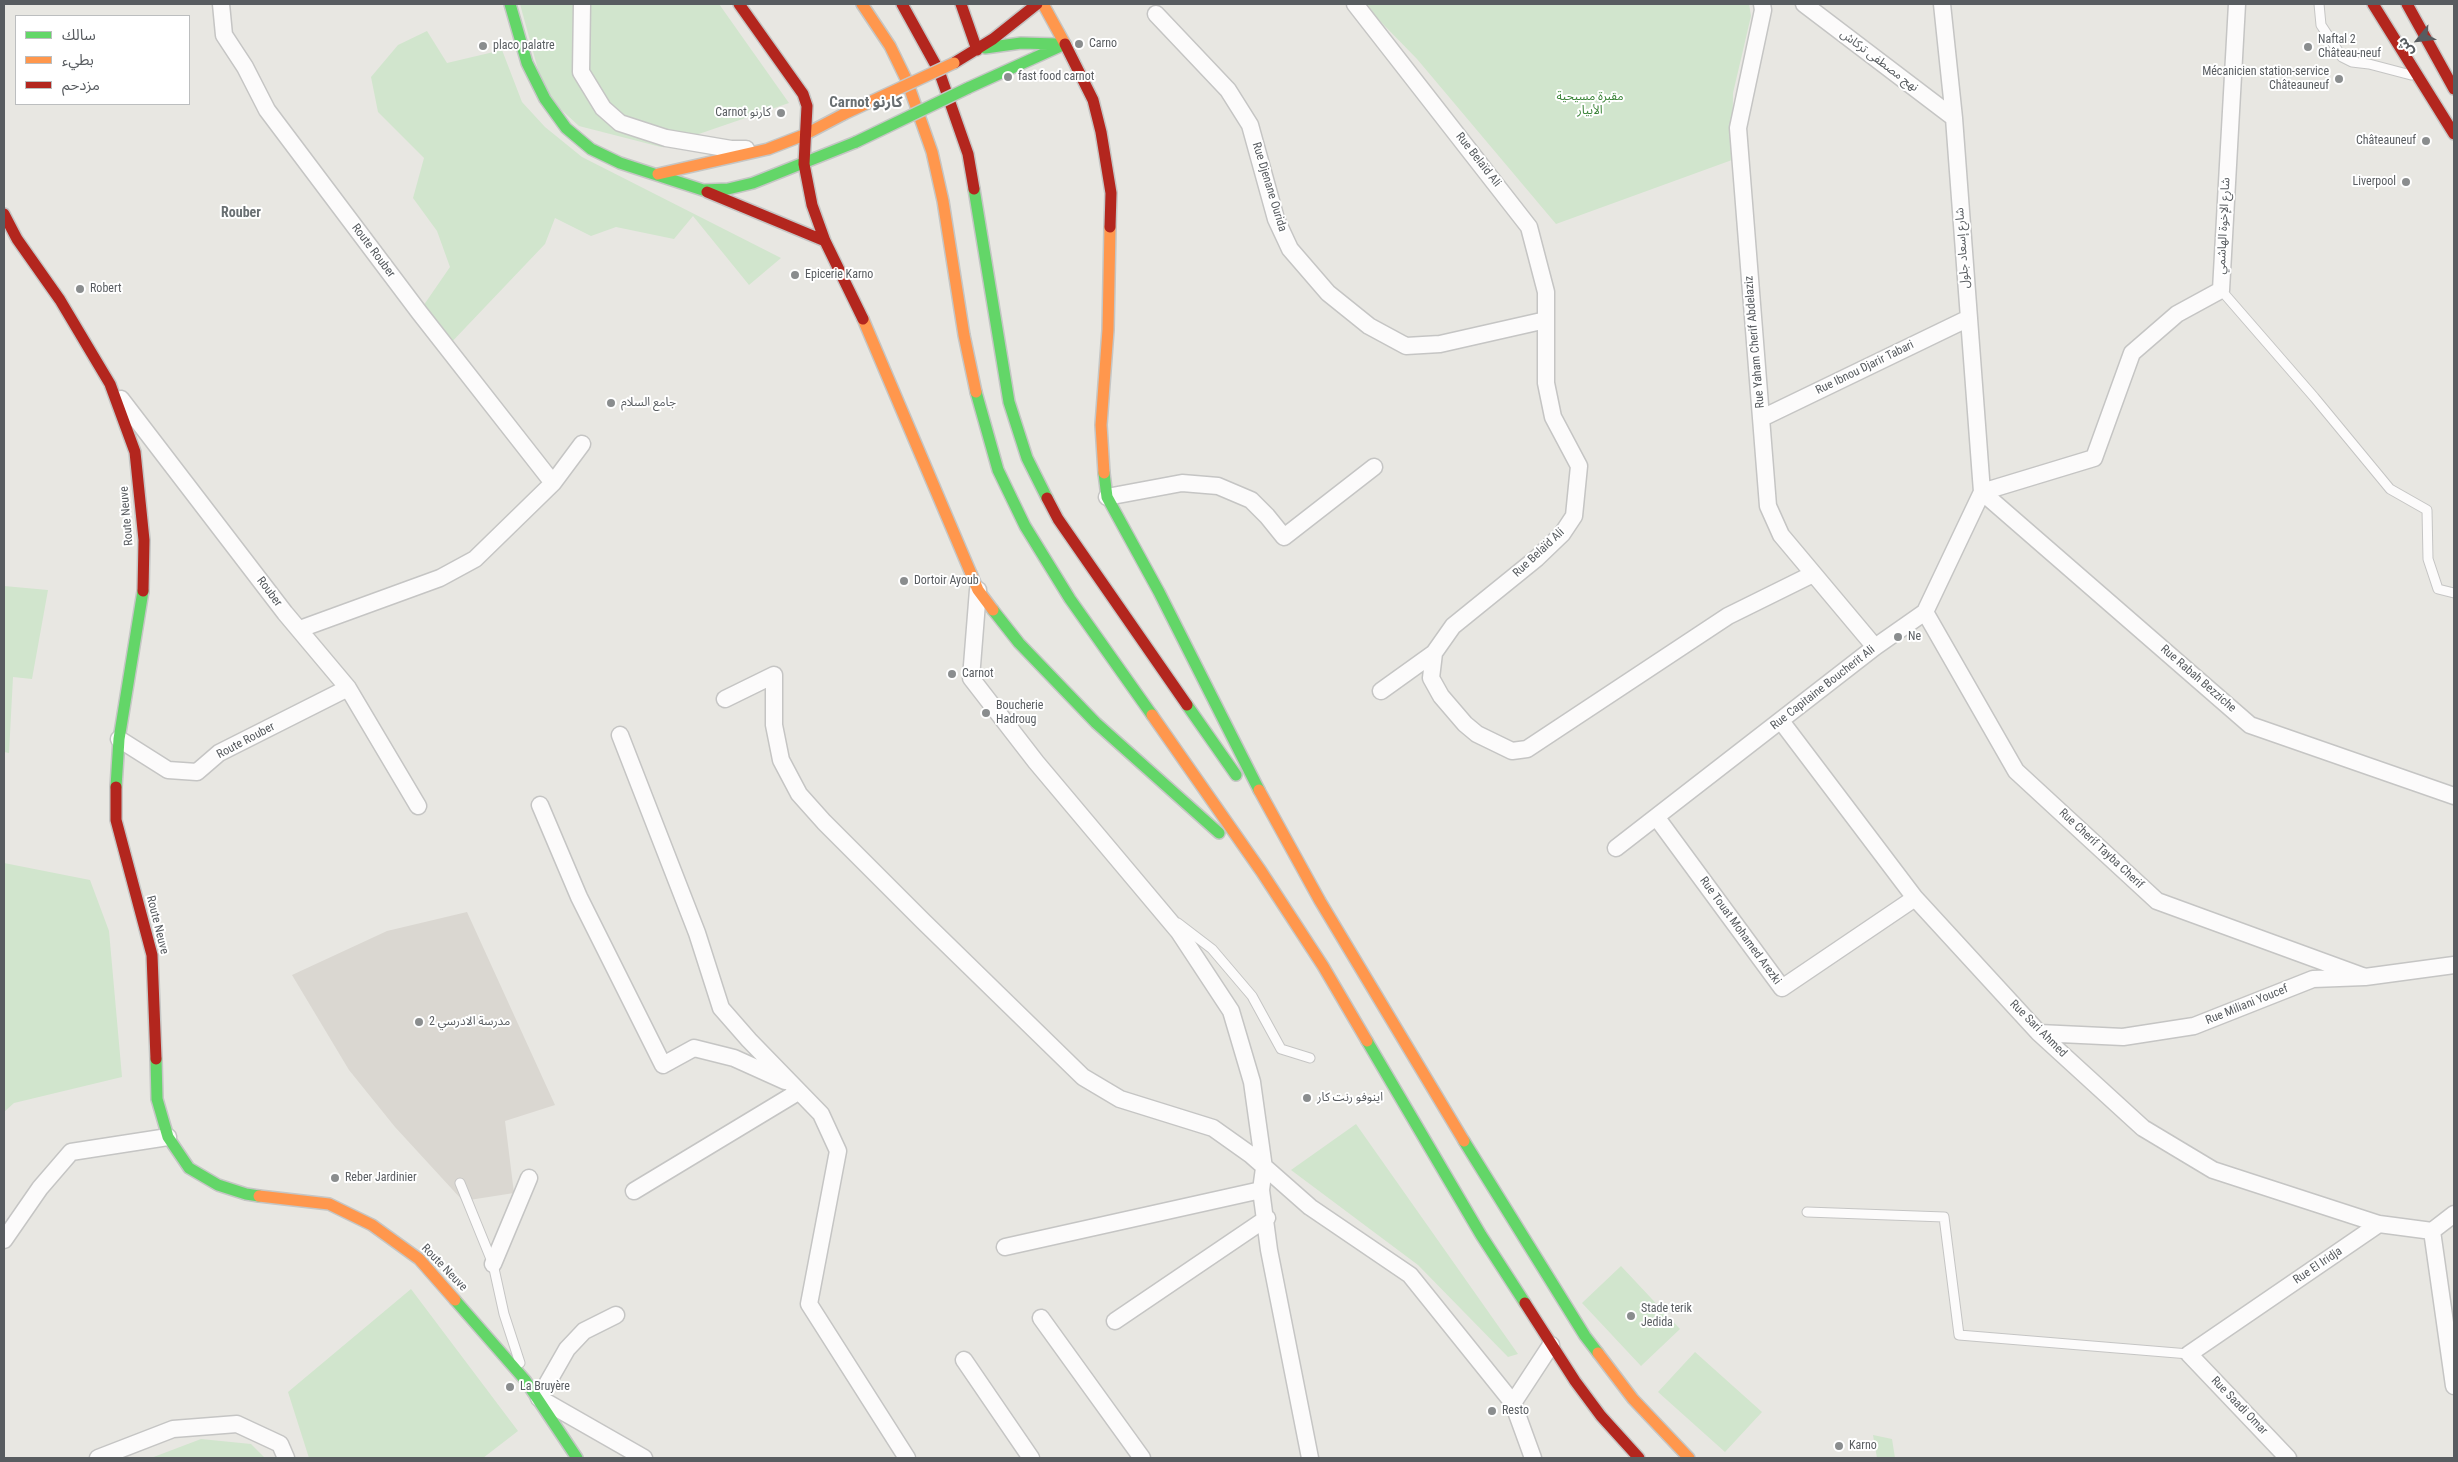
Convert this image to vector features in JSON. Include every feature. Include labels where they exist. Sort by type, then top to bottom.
[{"type":"main road","points":[[510,4],[527,63],[545,99],[566,128],[591,149],[620,163],[703,190],[825,241]]},
{"type":"main road","points":[[739,4],[803,94],[807,106],[804,164],[812,205],[825,241],[873,340],[978,590],[1019,643],[1096,723],[1222,835],[1311,949]]},
{"type":"main road","points":[[862,4],[890,46],[913,98],[932,152],[943,201],[964,335],[978,406],[993,456],[1013,503],[1038,549],[1070,599],[1261,871],[1311,949],[1481,1235],[1551,1345],[1601,1416],[1639,1458]]},
{"type":"main road","points":[[902,4],[938,71],[954,110],[968,154],[1009,402],[1027,458],[1058,520],[1244,787],[1320,901]]},
{"type":"main road","points":[[961,4],[984,72]]},
{"type":"main road","points":[[657,175],[713,164],[804,135],[832,119],[954,63],[977,50],[1037,4]]},
{"type":"main road","points":[[1043,4],[1093,100],[1101,132],[1111,192],[1108,330],[1101,425],[1107,497],[1158,592],[1256,785],[1320,901],[1409,1052],[1585,1336],[1633,1399],[1689,1458]]},
{"type":"main road","points":[[2372,4],[2453,136]]},
{"type":"main road","points":[[2407,4],[2451,79],[2454,90]]},
{"type":"main road","points":[[977,50],[1021,43],[1065,44]]},
{"type":"main road","points":[[703,190],[728,189],[753,183],[804,164],[856,142],[968,88],[984,72],[1065,44]]},
{"type":"main road","points":[[832,119],[845,147]]},
{"type":"main road","name":"Route Neuve","points":[[4,214],[17,239],[60,300],[110,384],[135,452],[144,540],[143,599],[119,740],[115,801],[116,820],[152,955],[157,1099],[168,1137],[189,1168],[218,1185],[246,1194],[329,1204],[372,1225],[419,1258],[526,1380],[577,1458]]},
{"type":"main road","points":[[1551,1345],[1602,1436]]},
{"type":"street","name":"Route Rouber","points":[[221,4],[224,35],[245,67],[267,110],[419,312],[553,483]]},
{"type":"street","points":[[582,4],[581,72],[603,108],[620,123],[666,138],[731,149],[768,148]]},
{"type":"street","name":"Rue Belaïd Ali","points":[[1355,4],[1529,227],[1546,292],[1546,383],[1553,417],[1579,466],[1574,516],[1562,534],[1537,558],[1453,626],[1434,653]]},
{"type":"street","name":"Rue Yaham Cherif Abdelaziz","points":[[1762,4],[1763,10],[1738,128],[1768,506],[1781,535],[1875,647]]},
{"type":"street","name":"نهج مصطفى تركاش","points":[[1804,4],[1954,118]]},
{"type":"street","name":"شارع إسعاد جلول","points":[[1942,4],[1954,118],[1982,492]]},
{"type":"street","name":"شارع الإخوة الهاشمي","points":[[1982,492],[2094,458],[2132,353],[2177,314],[2221,290],[2237,4]]},
{"type":"street","name":"Rue Djenane Ourida","points":[[1156,14],[1228,90],[1250,125],[1276,218],[1290,249],[1328,293],[1369,326],[1406,346],[1414,346],[1440,344],[1546,320]]},
{"type":"street","name":"Rue Ibnou Djarir Tabari","points":[[1762,418],[1969,318]]},
{"type":"street","name":"Rouber","points":[[110,384],[285,613],[300,628],[348,688],[418,806]]},
{"type":"street","points":[[300,628],[440,578],[475,559],[553,483],[582,444]]},
{"type":"street","points":[[1107,497],[1182,483],[1218,486],[1251,500],[1284,537],[1374,466]]},
{"type":"street","name":"Rue Capitaine Boucherit Ali","points":[[1616,848],[1875,647],[1925,612],[1982,492]]},
{"type":"street","name":"Rue Rabah Bezziche","points":[[1982,492],[2250,725],[2454,796]]},
{"type":"street","points":[[1434,653],[1432,678],[1441,696],[1465,724],[1478,734],[1512,751],[1527,750],[1728,616],[1813,574]]},
{"type":"street","points":[[978,590],[971,678],[1036,762],[1190,947],[1230,1011],[1252,1082],[1264,1168],[1261,1190],[1269,1250],[1310,1458]]},
{"type":"street","name":"Rue Cherif Tayba Cherif","points":[[1925,612],[2016,771],[2158,901],[2365,977]]},
{"type":"street","points":[[1381,691],[1434,653]]},
{"type":"street","points":[[725,698],[774,675],[774,725],[782,760],[799,794],[824,822],[1083,1077],[1120,1099],[1213,1128],[1251,1155],[1310,1207],[1410,1275],[1513,1402],[1533,1458]]},
{"type":"street","name":"Route Rouber","points":[[119,740],[168,770],[197,772],[219,753],[348,688]]},
{"type":"street","name":"Rue Sari Ahmed","points":[[1781,721],[1915,898],[2039,1033],[2143,1128],[2214,1170],[2380,1224]]},
{"type":"street","points":[[620,735],[697,933],[721,1008],[749,1040],[821,1114],[838,1152],[809,1304],[906,1458]]},
{"type":"street","points":[[540,805],[579,897],[663,1065],[694,1048],[734,1058],[796,1088]]},
{"type":"street","name":"Rue Touat Mohamed Arezki","points":[[1657,818],[1782,988],[1915,898]]},
{"type":"street","name":"Rue Miliani Youcef","points":[[2039,1033],[2122,1036],[2194,1026],[2313,979],[2365,977],[2454,965]]},
{"type":"street","points":[[634,1191],[796,1088]]},
{"type":"street","points":[[4,1240],[40,1188],[71,1152],[168,1137]]},
{"type":"street","points":[[493,1264],[528,1178]]},
{"type":"street","points":[[1006,1247],[1261,1190]]},
{"type":"street","points":[[2380,1224],[2432,1231],[2454,1214]]},
{"type":"street","points":[[1115,1321],[1266,1218]]},
{"type":"street","name":"Rue El Iridja","points":[[2189,1354],[2380,1224]]},
{"type":"street","points":[[2432,1231],[2454,1386]]},
{"type":"street","points":[[616,1315],[584,1331],[573,1343],[539,1398],[644,1458]]},
{"type":"street","points":[[1041,1318],[1142,1458]]},
{"type":"street","points":[[1513,1402],[1551,1345]]},
{"type":"street","name":"Rue Saadi Omar","points":[[2189,1354],[2288,1458]]},
{"type":"street","points":[[964,1360],[1031,1458]]},
{"type":"street","points":[[98,1458],[173,1429],[237,1424],[280,1444],[286,1458]]},
{"type":"lane","points":[[2319,4],[2320,25],[2342,57],[2352,62],[2369,64],[2417,76]]},
{"type":"lane","points":[[2221,290],[2314,397],[2390,489],[2427,510],[2428,559],[2438,589],[2454,593]]},
{"type":"lane","points":[[1160,910],[1212,949],[1252,996],[1281,1049],[1310,1058]]},
{"type":"lane","points":[[460,1183],[493,1264],[504,1314],[526,1380]]},
{"type":"lane","points":[[1808,1212],[1944,1217],[1959,1335],[2189,1354]]},
{"type":"shaded area","name":"مدرسة الادرسي 2","points":[[467,912],[555,1105],[505,1121],[514,1193],[463,1201],[395,1127],[349,1070],[292,975],[387,931]]},
{"type":"green space","points":[[520,4],[719,4],[789,103],[661,147],[579,126],[545,95]]},
{"type":"green space","name":"مقبرة مسيحية الأبيار","points":[[1367,4],[1749,4],[1751,16],[1733,93],[1732,160],[1556,224],[1417,59],[1377,18]]},
{"type":"green space","points":[[427,31],[447,63],[502,50],[522,102],[545,127],[582,157],[781,258],[749,285],[693,216],[674,239],[616,227],[591,236],[555,218],[545,244],[447,347],[419,312],[450,267],[437,231],[413,198],[424,158],[378,112],[371,77],[398,45]]},
{"type":"green space","points":[[4,586],[48,590],[32,679],[13,677],[9,753],[4,752]]},
{"type":"green space","points":[[4,863],[90,880],[109,931],[122,1077],[14,1103],[4,1112]]},
{"type":"green space","points":[[1356,1124],[1518,1354],[1508,1357],[1418,1265],[1291,1170]]},
{"type":"green space","name":"Stade terik Jedida","points":[[1621,1266],[1680,1329],[1641,1366],[1582,1303]]},
{"type":"green space","points":[[411,1289],[518,1431],[483,1458],[309,1458],[288,1392]]},
{"type":"green space","points":[[1695,1352],[1762,1412],[1725,1452],[1658,1392]]},
{"type":"green space","points":[[1873,1435],[1892,1439],[1895,1458],[1877,1458]]},
{"type":"green space","points":[[201,1439],[251,1444],[265,1458],[151,1458]]},
{"type":"traffic: fast","points":[[510,4],[527,63],[545,99],[566,128],[591,149],[620,163],[703,190],[728,189],[753,183],[856,142]]},
{"type":"traffic: fast","points":[[985,48],[1021,43],[1058,44]]},
{"type":"traffic: fast","points":[[968,88],[1065,44]]},
{"type":"traffic: fast","points":[[856,142],[968,88]]},
{"type":"traffic: fast","points":[[974,189],[1009,402],[1027,458],[1047,498]]},
{"type":"traffic: fast","points":[[976,392],[998,470],[1025,526],[1070,599],[1152,715]]},
{"type":"traffic: fast","points":[[1104,473],[1107,497],[1159,592],[1259,790]]},
{"type":"traffic: fast","points":[[116,787],[119,739],[143,591]]},
{"type":"traffic: fast","points":[[993,610],[1019,643],[1096,723],[1219,833]]},
{"type":"traffic: fast","points":[[1187,705],[1236,775]]},
{"type":"traffic: fast","points":[[1367,1041],[1481,1235],[1525,1303]]},
{"type":"traffic: fast","points":[[156,1059],[157,1099],[168,1137],[189,1168],[218,1185],[259,1196]]},
{"type":"traffic: fast","points":[[1464,1141],[1585,1336],[1598,1353]]},
{"type":"traffic: fast","points":[[455,1300],[525,1380],[577,1458]]},
{"type":"traffic: slow","points":[[862,4],[890,46],[907,81],[932,152],[943,201],[964,335],[976,392]]},
{"type":"traffic: slow","points":[[1043,4],[1065,44]]},
{"type":"traffic: slow","points":[[844,114],[954,63]]},
{"type":"traffic: slow","points":[[658,174],[768,149],[804,135],[844,114]]},
{"type":"traffic: slow","points":[[1104,473],[1101,425],[1108,330],[1110,227]]},
{"type":"traffic: slow","points":[[863,319],[978,590],[993,610]]},
{"type":"traffic: slow","points":[[1152,715],[1261,871],[1323,966],[1367,1041]]},
{"type":"traffic: slow","points":[[1259,790],[1320,901],[1464,1141]]},
{"type":"traffic: slow","points":[[259,1196],[329,1204],[372,1225],[419,1259],[455,1300]]},
{"type":"traffic: slow","points":[[1598,1353],[1633,1399],[1689,1458]]},
{"type":"traffic: jam","points":[[739,4],[803,94],[807,106],[804,164],[812,205],[825,241],[863,319]]},
{"type":"traffic: jam","points":[[902,4],[939,71],[968,154],[974,189]]},
{"type":"traffic: jam","points":[[961,4],[977,50]]},
{"type":"traffic: jam","points":[[954,63],[993,39],[1037,4]]},
{"type":"traffic: jam","points":[[2373,4],[2454,134]]},
{"type":"traffic: jam","points":[[2407,4],[2454,89]]},
{"type":"traffic: jam","points":[[1065,44],[1093,100],[1101,132],[1111,193],[1110,227]]},
{"type":"traffic: jam","points":[[707,192],[825,241]]},
{"type":"traffic: jam","points":[[4,214],[17,239],[60,300],[110,384],[135,452],[144,540],[143,591]]},
{"type":"traffic: jam","points":[[1047,498],[1058,519],[1187,705]]},
{"type":"traffic: jam","points":[[116,787],[116,820],[152,955],[156,1059]]},
{"type":"traffic: jam","points":[[1525,1303],[1575,1381],[1601,1416],[1639,1458]]},
{"type":"place","name":"Carno","points":[[1079,44]]},
{"type":"place","name":"placo palatre","points":[[483,46]]},
{"type":"place","name":"Naftal 2 Château-neuf","points":[[2308,47]]},
{"type":"place","name":"fast food carnot","points":[[1008,77]]},
{"type":"place","name":"Mécanicien station-service Châteauneuf","points":[[2339,79]]},
{"type":"place","name":"Carnot كارنو","points":[[781,113]]},
{"type":"place","name":"Châteauneuf","points":[[2426,141]]},
{"type":"place","name":"Liverpool","points":[[2406,182]]},
{"type":"place","name":"Epicerie Karno","points":[[795,275]]},
{"type":"place","name":"Robert","points":[[80,289]]},
{"type":"place","name":"جامع السلام","points":[[611,403]]},
{"type":"place","name":"Dortoir Ayoub","points":[[904,581]]},
{"type":"place","name":"Ne","points":[[1898,637]]},
{"type":"place","name":"Carnot","points":[[952,674]]},
{"type":"place","name":"Boucherie Hadroug","points":[[986,713]]},
{"type":"place","name":"مدرسة الادرسي 2","points":[[419,1022]]},
{"type":"place","name":"اينوفو رنت كار","points":[[1307,1098]]},
{"type":"place","name":"Reber Jardinier","points":[[335,1178]]},
{"type":"place","name":"Stade terik Jedida","points":[[1631,1316]]},
{"type":"place","name":"La Bruyère","points":[[510,1387]]},
{"type":"place","name":"Resto","points":[[1492,1411]]},
{"type":"place","name":"Karno","points":[[1839,1446]]},
{"type":"district","name":"Carnot كارنو","points":[[866,103]]},
{"type":"district","name":"Rouber","points":[[241,213]]}]
